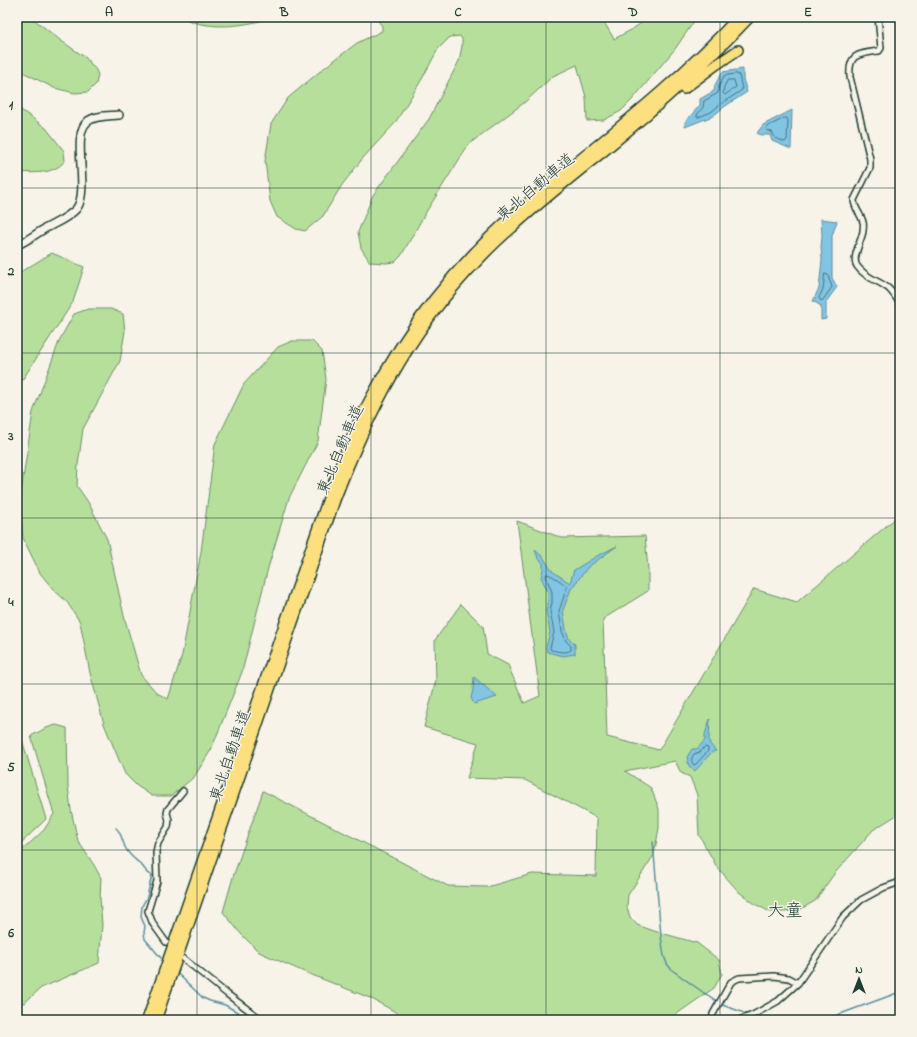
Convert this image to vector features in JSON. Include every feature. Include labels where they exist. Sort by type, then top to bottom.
[{"type":"highway","name":"東北自動車道","points":[[147,1020],[325,505],[355,429],[367,403],[384,373],[413,326],[453,274],[474,252],[499,227],[558,176],[660,92],[738,17]]},
{"type":"highway","name":"東北自動車道","points":[[156,1020],[328,520],[358,443],[375,407],[398,366],[421,330],[442,302],[461,279],[510,229],[539,203],[604,151],[702,65],[729,40],[750,17]]},
{"type":"highway","points":[[604,151],[637,129],[695,80],[738,50]]},
{"type":"street","points":[[878,17],[881,48],[879,51],[862,53],[855,56],[851,61],[850,68],[850,77],[870,159],[870,168],[854,200],[854,204],[863,222],[863,232],[855,258],[856,265],[862,272],[888,289],[896,297],[900,304]]},
{"type":"street","points":[[17,245],[68,216],[77,208],[81,199],[82,185],[80,150],[83,126],[93,118],[119,115]]},
{"type":"street","points":[[166,942],[153,924],[148,911],[156,880],[156,852],[158,842],[168,827],[170,820],[167,813],[168,809],[183,791]]},
{"type":"street","points":[[739,1020],[778,1001],[798,983],[843,917],[861,900],[882,888],[900,882]]},
{"type":"street","points":[[184,959],[262,1020]]},
{"type":"street","points":[[712,1020],[713,1014],[731,982],[739,978],[774,976],[789,978],[798,983]]},
{"type":"green space","points":[[17,17],[31,17],[86,58],[96,70],[98,75],[96,84],[88,92],[75,93],[54,88],[17,69]]},
{"type":"green space","points":[[184,17],[275,17],[248,24],[220,26],[201,24],[188,20]]},
{"type":"green space","points":[[375,17],[601,17],[614,39],[650,17],[697,17],[675,49],[632,100],[621,111],[604,120],[587,121],[586,97],[577,65],[553,76],[525,102],[469,144],[426,212],[401,256],[395,262],[386,263],[370,262],[361,248],[358,232],[373,195],[429,119],[459,61],[462,46],[462,39],[460,36],[450,37],[438,49],[422,79],[395,123],[363,158],[342,185],[323,216],[305,231],[296,229],[277,217],[270,201],[265,161],[271,124],[288,98],[357,43],[382,31],[382,26]]},
{"type":"green space","points":[[17,107],[46,128],[64,151],[65,161],[60,166],[44,172],[17,172]]},
{"type":"green space","points":[[52,253],[84,267],[73,302],[17,388],[17,274]]},
{"type":"green space","points":[[88,309],[111,309],[123,314],[125,331],[120,361],[83,429],[78,465],[77,486],[88,502],[107,539],[124,616],[141,675],[157,693],[168,699],[182,655],[201,552],[215,444],[244,384],[278,347],[292,341],[312,341],[322,351],[326,379],[318,441],[289,498],[268,568],[242,672],[211,750],[194,777],[171,796],[152,796],[137,786],[125,774],[104,724],[90,673],[80,622],[67,602],[53,589],[40,573],[23,538],[20,499],[33,412],[60,339],[74,314]]},
{"type":"green space","points":[[900,502],[900,813],[873,830],[834,874],[815,901],[799,910],[770,912],[755,904],[739,892],[717,867],[699,835],[697,795],[690,777],[681,773],[675,761],[625,771],[651,788],[659,809],[659,828],[654,855],[628,895],[627,907],[630,917],[637,925],[697,943],[719,960],[722,974],[714,988],[668,1020],[403,1020],[401,1015],[370,998],[259,952],[241,934],[223,912],[233,877],[263,791],[448,886],[487,887],[532,874],[596,876],[597,818],[525,780],[467,778],[478,743],[424,727],[436,680],[435,640],[461,604],[483,626],[487,654],[508,665],[524,703],[540,696],[517,521],[562,538],[645,536],[648,591],[603,619],[607,737],[659,750],[754,589],[797,602],[898,516]]},
{"type":"green space","points":[[17,723],[46,819],[17,847]]},
{"type":"green space","points":[[56,725],[67,728],[68,786],[71,810],[78,841],[101,878],[100,898],[102,925],[99,963],[41,988],[24,1003],[17,1002],[17,855],[44,830],[54,814],[31,736],[46,728]]},
{"type":"water","points":[[743,69],[743,79],[747,92],[713,116],[685,127],[685,122],[700,105],[700,99],[714,91],[715,85],[722,72]]},
{"type":"water","points":[[792,110],[791,149],[772,141],[770,135],[761,135],[757,133],[763,125]]},
{"type":"water","points":[[821,219],[837,221],[832,236],[832,278],[837,287],[826,302],[826,319],[821,320],[821,306],[813,301],[819,288],[822,260]]},
{"type":"water","points":[[617,546],[588,567],[571,589],[563,610],[569,639],[575,644],[575,654],[563,656],[547,652],[546,647],[550,632],[546,611],[548,592],[541,577],[543,563],[538,558],[535,550],[543,557],[552,571],[570,583],[574,570]]},
{"type":"water","points":[[474,677],[497,697],[474,704],[471,698]]},
{"type":"water","points":[[710,719],[709,739],[710,744],[716,751],[712,752],[695,771],[689,766],[687,757],[692,749],[697,749],[705,740],[705,734]]},
{"type":"waterway","points":[[116,828],[120,832],[125,846],[131,856],[143,866],[147,873],[152,875],[147,897],[142,906],[141,917],[145,926],[145,939],[161,958]]},
{"type":"waterway","points":[[653,842],[661,936],[664,956],[667,964],[672,970],[704,993],[725,1006],[742,1012],[748,1016]]},
{"type":"waterway","points":[[178,974],[203,998],[225,1005],[248,1020]]},
{"type":"waterway","points":[[824,1020],[900,992]]},
{"type":"district","name":"大童","points":[[785,912]]}]
